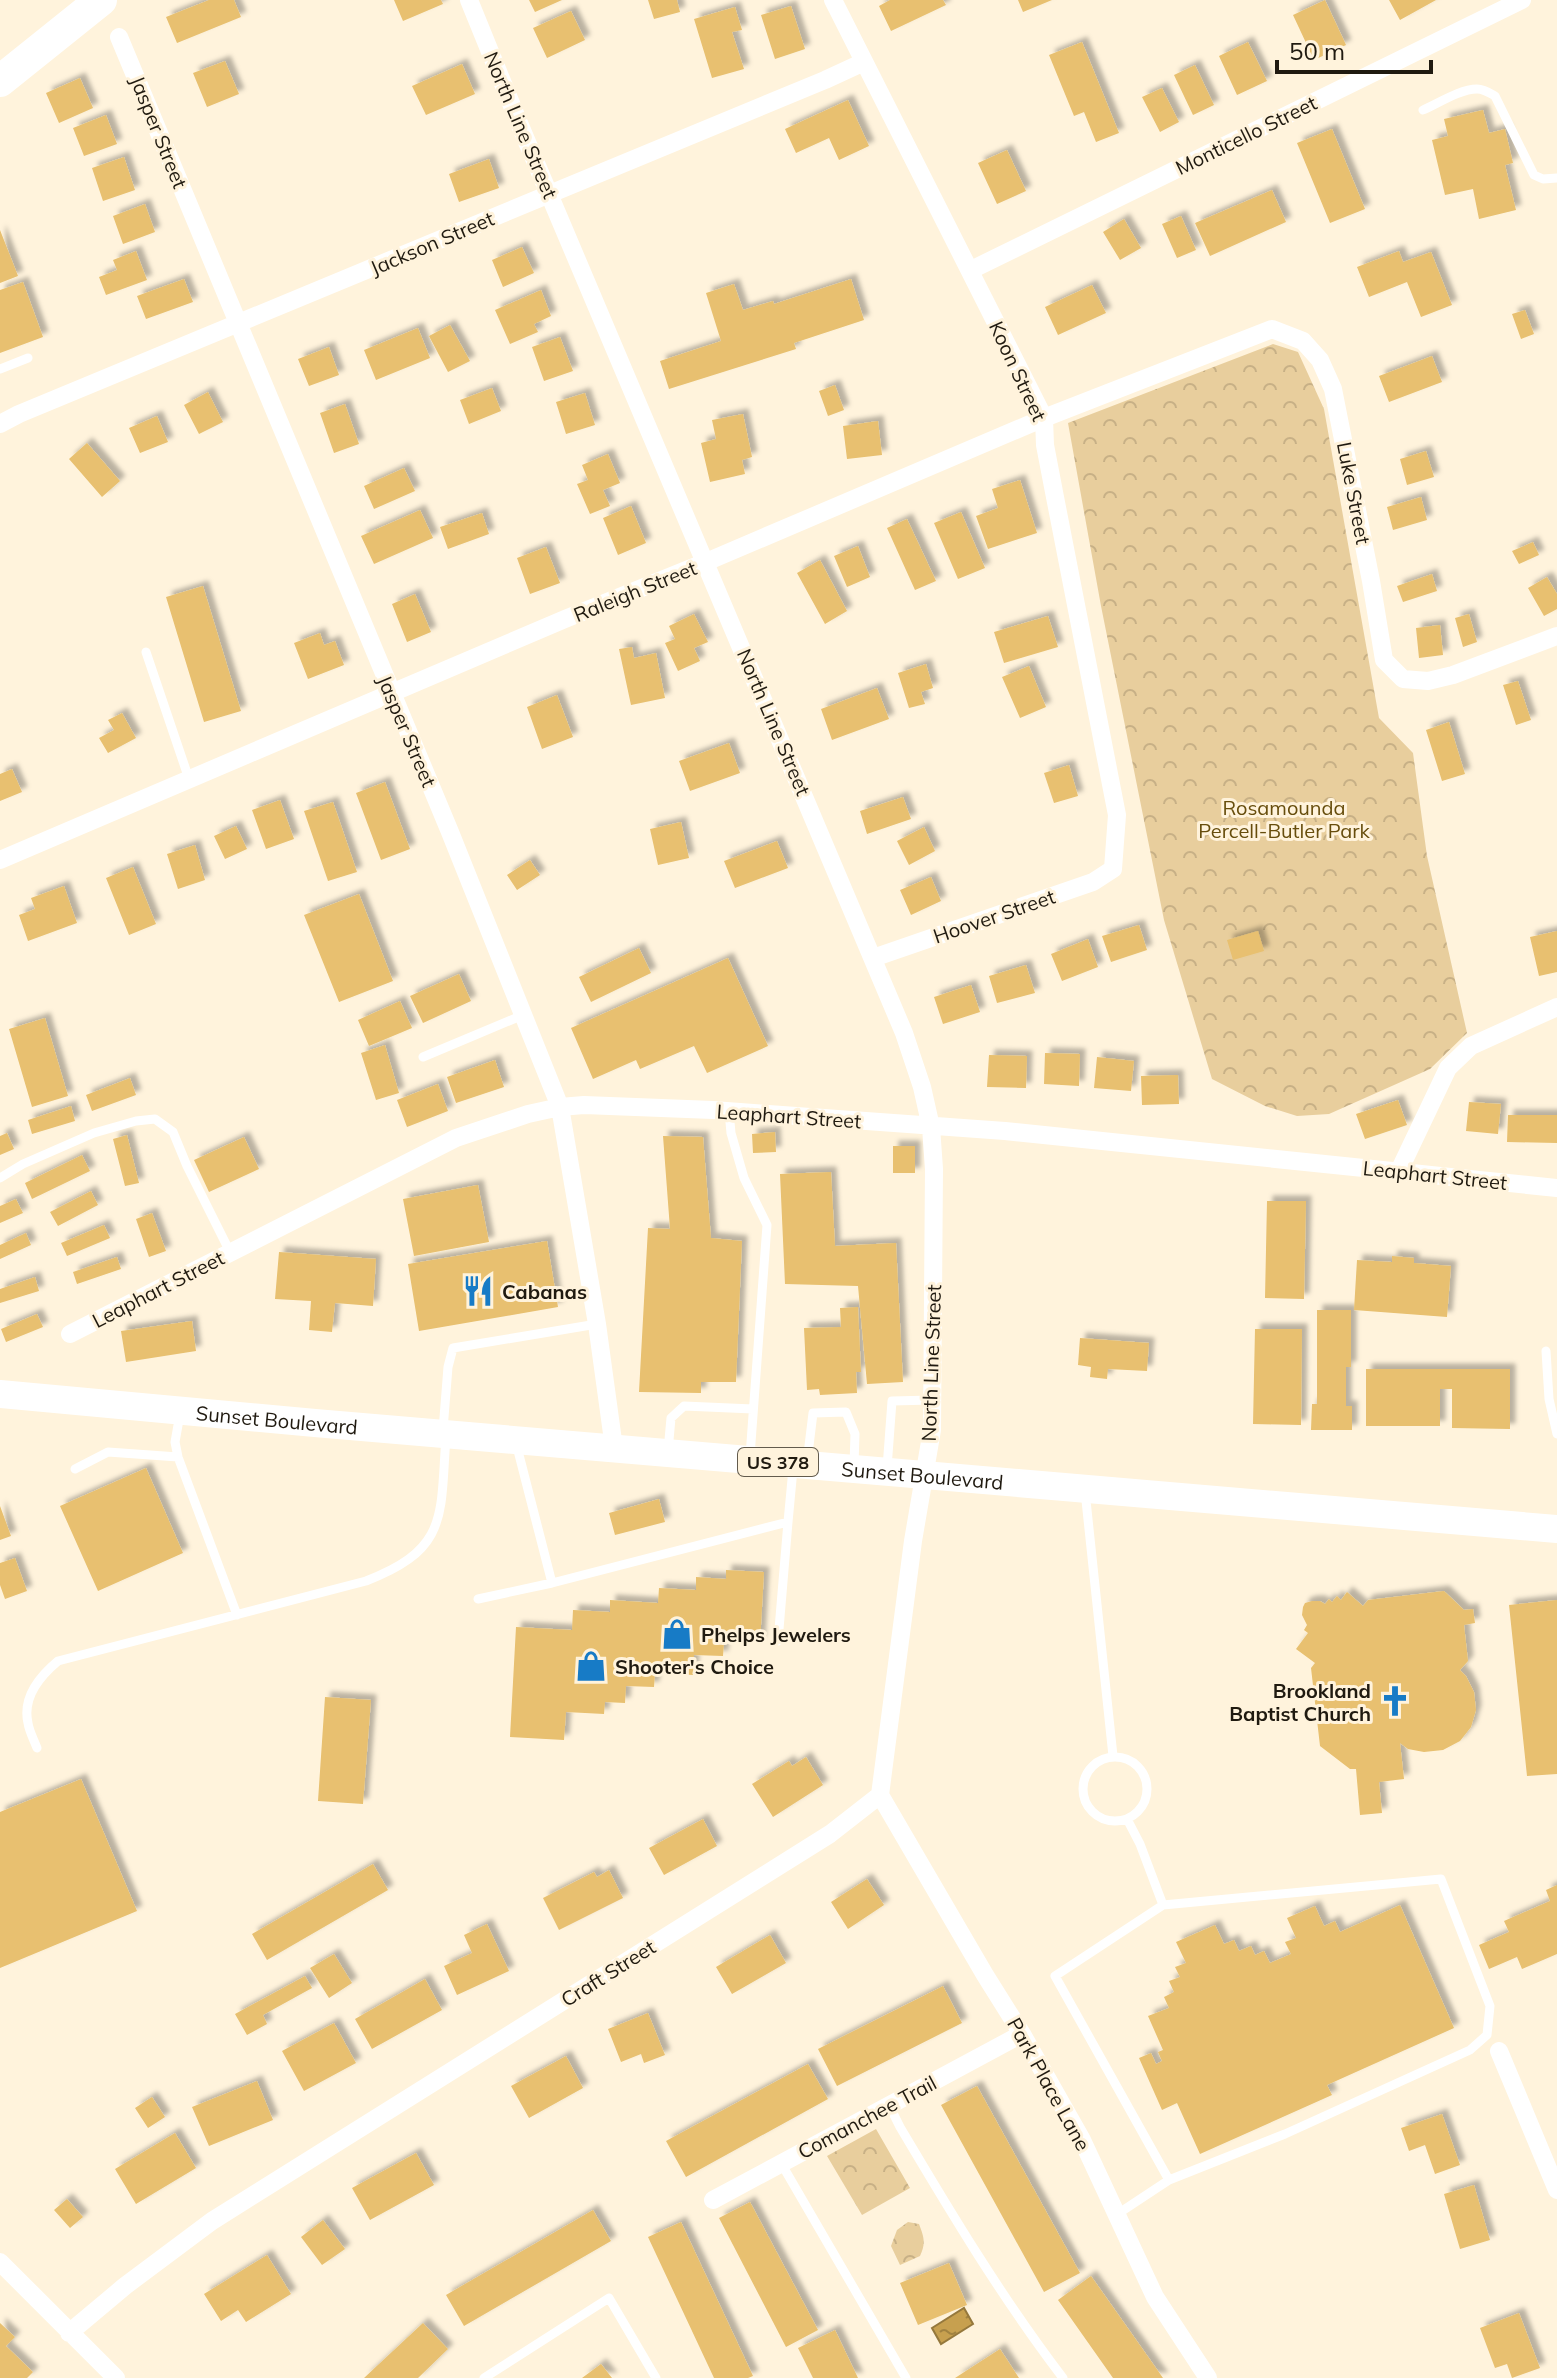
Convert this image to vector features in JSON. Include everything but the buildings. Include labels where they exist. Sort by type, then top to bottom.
[{"type":"highway","points":[[0,81],[101,0]]},
{"type":"main road","name":"Sunset Boulevard","points":[[0,1394],[1557,1529]]},
{"type":"street","name":"North Line Street","points":[[469,0],[873,958],[922,1087],[931,1127],[934,1169],[932,1430],[924,1474]]},
{"type":"street","name":"Koon Street","points":[[833,0],[1044,418],[1045,445],[1117,815],[1113,869]]},
{"type":"street","name":"Monticello Street","points":[[971,270],[1508,3]]},
{"type":"street","name":"Jasper Street","points":[[119,37],[450,832],[560,1107],[597,1324],[614,1448]]},
{"type":"street","name":"Jackson Street","points":[[0,424],[864,62]]},
{"type":"street","name":"Raleigh Street","points":[[0,860],[1044,418],[1272,329]]},
{"type":"street","name":"Luke Street","points":[[1272,329],[1303,341],[1320,360],[1333,389],[1384,660],[1403,679],[1428,681],[1453,675],[1557,636]]},
{"type":"street","name":"Hoover Street","points":[[873,958],[1093,882],[1113,869]]},
{"type":"street","points":[[1399,1171],[1448,1068],[1471,1046],[1557,1007]]},
{"type":"street","name":"Leaphart Street","points":[[70,1334],[456,1138],[528,1114],[560,1107],[584,1105],[729,1111],[1005,1131],[1557,1188]]},
{"type":"street","points":[[880,1795],[924,1474]]},
{"type":"street","name":"Park Place Lane","points":[[880,1795],[1082,2140],[1155,2297],[1208,2378]]},
{"type":"street","name":"Craft Street","points":[[69,2333],[125,2286],[212,2221],[830,1834],[880,1795]]},
{"type":"street","name":"Comanchee Trail","points":[[713,2200],[1022,2034]]},
{"type":"street","points":[[1499,2051],[1557,2190]]},
{"type":"street","points":[[0,2262],[116,2378]]},
{"type":"lane","points":[[1423,110],[1462,93],[1486,90],[1495,96],[1534,175],[1543,179],[1557,178]]},
{"type":"lane","points":[[0,369],[28,358]]},
{"type":"lane","points":[[146,652],[189,779]]},
{"type":"lane","points":[[423,1057],[523,1015]]},
{"type":"lane","points":[[729,1111],[731,1133],[744,1178],[767,1225],[750,1459]]},
{"type":"lane","points":[[0,1178],[23,1164],[94,1133],[155,1119],[173,1132],[230,1252]]},
{"type":"lane","points":[[37,1748],[27,1721],[29,1697],[40,1677],[58,1661],[366,1581],[394,1570],[415,1555],[431,1538],[440,1517],[448,1367],[453,1348],[597,1324]]},
{"type":"lane","points":[[1546,1351],[1549,1399],[1557,1434]]},
{"type":"lane","points":[[886,1471],[892,1401],[932,1400]]},
{"type":"lane","points":[[667,1452],[671,1418],[684,1406],[753,1409]]},
{"type":"lane","points":[[181,1410],[175,1442],[178,1457],[237,1615]]},
{"type":"lane","points":[[778,1641],[788,1522],[813,1413],[846,1412],[855,1434],[854,1468]]},
{"type":"lane","points":[[516,1440],[552,1583]]},
{"type":"lane","points":[[75,1469],[108,1452],[178,1457]]},
{"type":"lane","points":[[1085,1488],[1113,1756]]},
{"type":"lane","points":[[478,1599],[788,1522]]},
{"type":"lane","points":[[1113,1756],[1135,1763],[1147,1782],[1144,1804],[1127,1819],[1105,1820],[1089,1808],[1084,1799],[1083,1780],[1088,1771],[1095,1763],[1113,1756]]},
{"type":"lane","points":[[1127,1819],[1163,1905]]},
{"type":"lane","points":[[1116,2215],[1169,2180],[1285,2134],[1470,2050],[1487,2035],[1490,2006],[1441,1879],[1163,1905],[1055,1976],[1169,2180]]},
{"type":"lane","points":[[889,2105],[982,2265],[1027,2332],[1063,2378]]},
{"type":"lane","points":[[781,2163],[906,2378]]},
{"type":"lane","points":[[484,2378],[609,2298],[656,2378]]},
{"type":"green space","name":"Rosamounda Percell-Butler Park","points":[[1273,344],[1298,352],[1324,409],[1379,718],[1413,753],[1427,856],[1467,1033],[1430,1069],[1329,1114],[1297,1116],[1265,1106],[1212,1079],[1164,920],[1068,423]]},
{"type":"green space","points":[[876,2129],[910,2188],[862,2215],[827,2156]]},
{"type":"green space","points":[[908,2222],[919,2224],[923,2247],[920,2256],[900,2265],[891,2246],[897,2230]]},
{"type":"water","points":[[964,2308],[973,2324],[941,2344],[932,2328]]},
{"type":"place","name":"Cabanas","points":[[478,1291]]},
{"type":"place","name":"Phelps Jewelers","points":[[677,1634]]},
{"type":"place","name":"Shooter's Choice","points":[[591,1666]]},
{"type":"place","name":"Brookland Baptist Church","points":[[1395,1701]]}]
